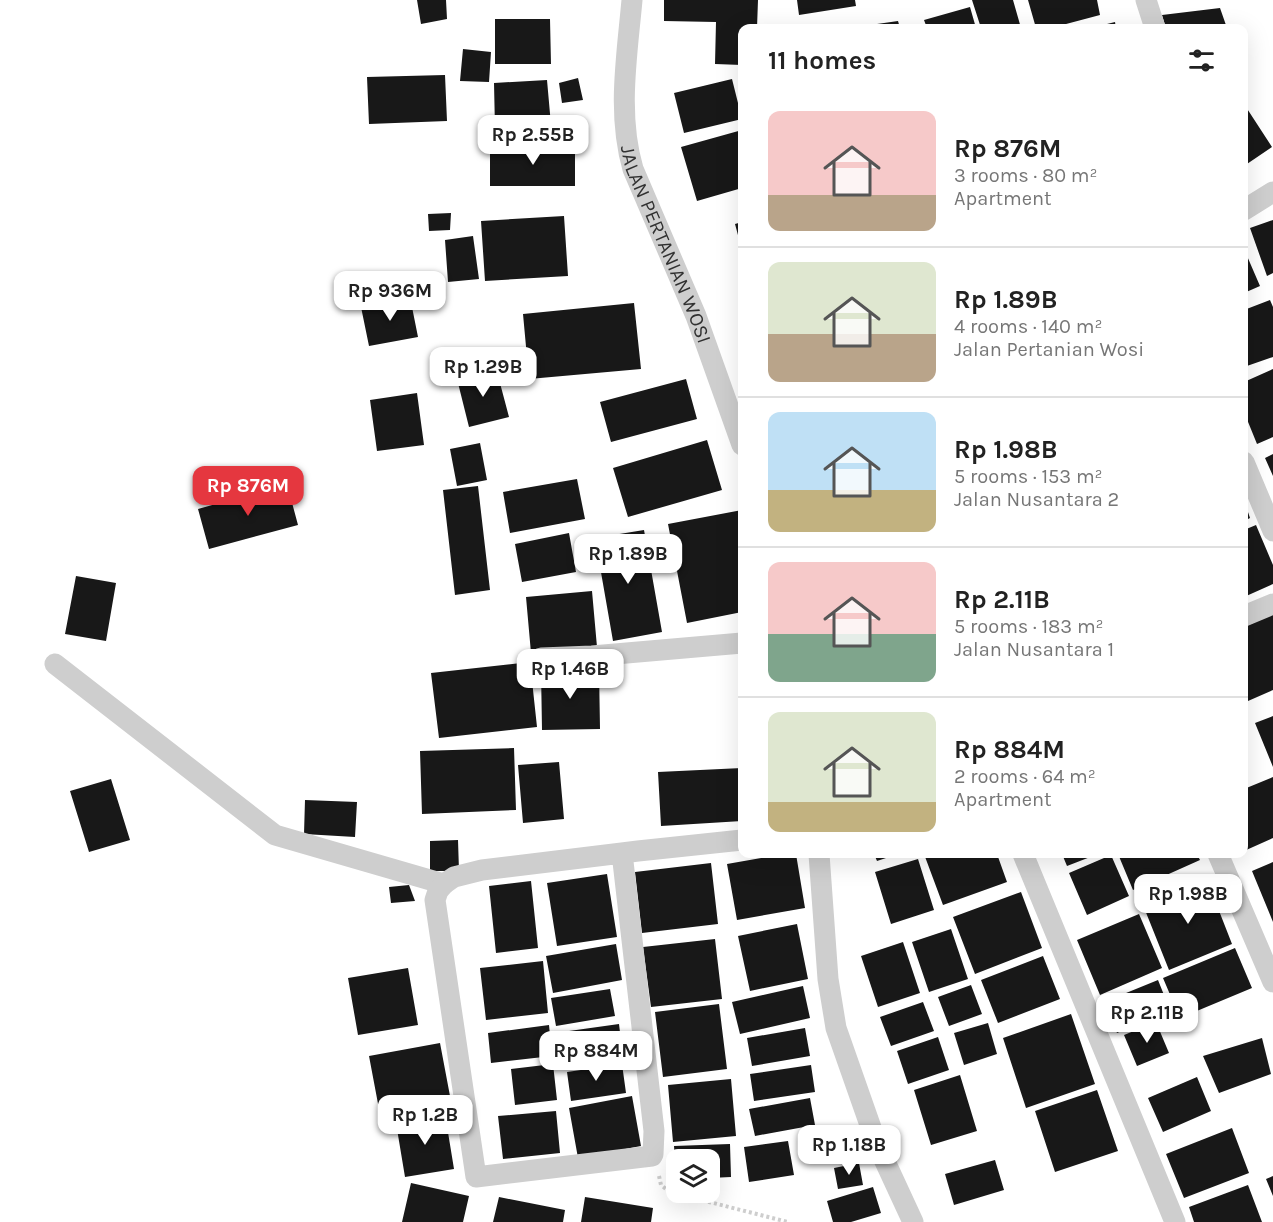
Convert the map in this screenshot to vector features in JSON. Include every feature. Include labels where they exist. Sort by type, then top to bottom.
[{"type":"street","name":"JALAN PERTANIAN WOSI","points":[[632,0],[623,93],[628,150],[633,169],[696,316],[738,435]]},
{"type":"street","points":[[1146,0],[1154,24]]},
{"type":"street","points":[[1248,208],[1273,192]]},
{"type":"street","points":[[1248,472],[1273,531]]},
{"type":"street","points":[[1248,613],[1273,604]]},
{"type":"street","points":[[541,658],[738,643]]},
{"type":"street","points":[[55,664],[274,835],[444,884]]},
{"type":"street","points":[[622,853],[654,1131],[652,1156],[476,1177],[435,900],[438,891],[454,878],[482,870],[622,853],[738,840]]},
{"type":"street","points":[[819,858],[828,979],[836,1028],[876,1142],[913,1222]]},
{"type":"street","points":[[1025,858],[1175,1222]]},
{"type":"street","points":[[1220,858],[1273,982]]},
{"type":"path","points":[[652,1156],[661,1185],[670,1192],[788,1222]]},
{"type":"building","points":[[417,0],[446,0],[447,19],[421,24]]},
{"type":"building","points":[[664,0],[758,0],[757,24],[738,24],[738,65],[715,64],[716,22],[664,21]]},
{"type":"building","points":[[797,0],[855,0],[856,6],[799,15]]},
{"type":"building","points":[[972,0],[1013,0],[1020,24],[980,24]]},
{"type":"building","points":[[1028,0],[1097,0],[1100,15],[1066,24],[1035,24]]},
{"type":"building","points":[[970,7],[975,24],[926,24],[924,20]]},
{"type":"building","points":[[1220,8],[1226,24],[1165,24],[1162,15]]},
{"type":"building","points":[[495,19],[550,19],[551,64],[495,64]]},
{"type":"building","points":[[898,21],[899,24],[877,24]]},
{"type":"building","points":[[463,49],[491,52],[489,82],[460,81]]},
{"type":"building","points":[[445,75],[447,121],[369,124],[367,77]]},
{"type":"building","points":[[578,78],[583,100],[562,103],[559,83]]},
{"type":"building","points":[[732,79],[738,103],[738,120],[684,133],[674,93]]},
{"type":"building","points":[[547,80],[551,125],[495,129],[494,83]]},
{"type":"building","points":[[1248,110],[1272,147],[1248,163]]},
{"type":"building","points":[[738,131],[738,189],[697,201],[681,147]]},
{"type":"building","points":[[575,145],[575,186],[490,186],[490,146]]},
{"type":"building","points":[[451,213],[450,230],[429,231],[428,214]]},
{"type":"building","points":[[564,216],[568,276],[485,281],[481,221]]},
{"type":"building","points":[[1273,220],[1273,273],[1267,276],[1250,228]]},
{"type":"building","points":[[473,236],[479,279],[448,282],[445,240]]},
{"type":"building","points":[[1248,258],[1260,286],[1248,291]]},
{"type":"building","points":[[410,297],[418,337],[369,346],[361,307]]},
{"type":"building","points":[[1270,300],[1273,307],[1273,357],[1248,366],[1248,308]]},
{"type":"building","points":[[634,303],[641,369],[529,379],[523,314]]},
{"type":"building","points":[[496,368],[509,417],[469,427],[457,379]]},
{"type":"building","points":[[1273,369],[1273,437],[1257,444],[1248,422],[1248,380]]},
{"type":"building","points":[[686,379],[697,419],[611,442],[600,402]]},
{"type":"building","points":[[417,393],[424,445],[377,451],[370,400]]},
{"type":"building","points":[[707,440],[722,490],[628,517],[613,468]]},
{"type":"building","points":[[480,443],[487,480],[457,486],[450,449]]},
{"type":"building","points":[[1273,454],[1273,476],[1265,458]]},
{"type":"building","points":[[577,479],[585,519],[510,533],[503,492]]},
{"type":"building","points":[[287,484],[298,525],[209,549],[198,509]]},
{"type":"building","points":[[478,486],[490,590],[455,595],[443,490]]},
{"type":"building","points":[[738,511],[738,613],[687,623],[668,524]]},
{"type":"building","points":[[1256,525],[1273,565],[1273,584],[1248,595],[1248,528]]},
{"type":"building","points":[[644,530],[662,632],[613,641],[595,538]]},
{"type":"building","points":[[569,533],[576,572],[522,582],[515,544]]},
{"type":"building","points":[[76,576],[116,583],[106,641],[65,634]]},
{"type":"building","points":[[592,591],[597,647],[531,653],[526,597]]},
{"type":"building","points":[[1273,614],[1273,690],[1248,701],[1248,625]]},
{"type":"building","points":[[530,662],[537,727],[439,738],[431,673]]},
{"type":"building","points":[[599,669],[600,729],[542,730],[541,670]]},
{"type":"building","points":[[1273,716],[1273,767],[1255,723]]},
{"type":"building","points":[[514,748],[516,810],[422,814],[420,751]]},
{"type":"building","points":[[559,762],[564,819],[523,823],[518,765]]},
{"type":"building","points":[[738,768],[738,821],[661,826],[658,772]]},
{"type":"building","points":[[1273,777],[1273,838],[1248,849],[1248,787]]},
{"type":"building","points":[[111,779],[130,840],[89,852],[70,791]]},
{"type":"building","points":[[305,800],[357,802],[355,837],[304,834]]},
{"type":"building","points":[[458,840],[459,871],[430,871],[430,841]]},
{"type":"building","points":[[761,858],[797,858],[805,908],[737,920],[727,864]]},
{"type":"building","points":[[925,858],[998,858],[1007,882],[943,905]]},
{"type":"building","points":[[1064,858],[1088,858],[1067,866]]},
{"type":"building","points":[[1104,858],[1112,858],[1129,896],[1087,915],[1069,873]]},
{"type":"building","points":[[1120,858],[1199,858],[1200,860],[1133,890]]},
{"type":"building","points":[[918,859],[934,910],[891,924],[875,872]]},
{"type":"building","points":[[1273,862],[1273,922],[1252,871]]},
{"type":"building","points":[[711,863],[718,924],[642,933],[635,872]]},
{"type":"building","points":[[607,874],[617,937],[557,946],[547,883]]},
{"type":"building","points":[[1207,880],[1232,944],[1169,970],[1143,905]]},
{"type":"building","points":[[531,881],[538,948],[496,953],[489,886]]},
{"type":"building","points":[[409,885],[415,901],[391,903],[389,887]]},
{"type":"building","points":[[1021,892],[1042,948],[975,974],[953,917]]},
{"type":"building","points":[[1139,914],[1162,968],[1100,995],[1077,940]]},
{"type":"building","points":[[797,924],[808,979],[750,991],[738,936]]},
{"type":"building","points":[[951,929],[968,979],[929,992],[912,942]]},
{"type":"building","points":[[715,939],[722,999],[651,1007],[643,947]]},
{"type":"building","points":[[903,942],[920,993],[878,1007],[861,956]]},
{"type":"building","points":[[616,944],[622,980],[553,993],[546,956]]},
{"type":"building","points":[[1235,948],[1252,988],[1180,1018],[1163,978]]},
{"type":"building","points":[[1043,956],[1060,999],[998,1023],[981,980]]},
{"type":"building","points":[[543,961],[548,1013],[486,1020],[480,968]]},
{"type":"building","points":[[408,968],[418,1025],[358,1035],[348,978]]},
{"type":"building","points":[[1158,980],[1170,1010],[1117,1033],[1104,1002]]},
{"type":"building","points":[[971,985],[982,1014],[949,1026],[938,997]]},
{"type":"building","points":[[803,986],[810,1018],[740,1034],[732,1002]]},
{"type":"building","points":[[610,989],[615,1016],[556,1026],[551,998]]},
{"type":"building","points":[[923,1002],[934,1031],[891,1046],[880,1017]]},
{"type":"building","points":[[719,1004],[727,1069],[663,1077],[655,1012]]},
{"type":"building","points":[[1071,1014],[1095,1084],[1026,1108],[1003,1038]]},
{"type":"building","points":[[1156,1022],[1169,1053],[1137,1066],[1124,1035]]},
{"type":"building","points":[[988,1023],[997,1054],[964,1065],[954,1033]]},
{"type":"building","points":[[619,1024],[623,1057],[566,1064],[562,1032]]},
{"type":"building","points":[[549,1025],[552,1056],[491,1063],[488,1033]]},
{"type":"building","points":[[805,1028],[810,1056],[752,1066],[747,1038]]},
{"type":"building","points":[[938,1037],[949,1070],[908,1084],[897,1051]]},
{"type":"building","points":[[1262,1038],[1271,1074],[1219,1093],[1203,1056]]},
{"type":"building","points":[[440,1043],[450,1096],[379,1109],[369,1056]]},
{"type":"building","points":[[553,1064],[557,1100],[515,1105],[511,1069]]},
{"type":"building","points":[[622,1064],[626,1093],[571,1101],[567,1072]]},
{"type":"building","points":[[811,1065],[815,1092],[754,1101],[750,1074]]},
{"type":"building","points":[[960,1075],[977,1131],[931,1145],[914,1090]]},
{"type":"building","points":[[1197,1077],[1211,1111],[1163,1132],[1148,1098]]},
{"type":"building","points":[[731,1079],[736,1136],[673,1142],[668,1085]]},
{"type":"building","points":[[1097,1090],[1118,1151],[1055,1172],[1035,1111]]},
{"type":"building","points":[[632,1096],[641,1146],[578,1158],[569,1108]]},
{"type":"building","points":[[810,1098],[815,1125],[755,1136],[749,1109]]},
{"type":"building","points":[[556,1111],[560,1153],[503,1159],[498,1116]]},
{"type":"building","points":[[445,1114],[454,1169],[405,1177],[396,1123]]},
{"type":"building","points":[[1232,1128],[1249,1173],[1184,1198],[1166,1154]]},
{"type":"building","points":[[788,1141],[794,1175],[749,1182],[744,1147]]},
{"type":"building","points":[[730,1144],[731,1177],[720,1178],[720,1149],[674,1149],[674,1146]]},
{"type":"building","points":[[995,1160],[1004,1190],[954,1205],[945,1174]]},
{"type":"building","points":[[859,1163],[863,1185],[838,1189],[834,1168]]},
{"type":"building","points":[[1273,1176],[1273,1196],[1266,1179]]},
{"type":"building","points":[[411,1183],[469,1196],[463,1222],[402,1222]]},
{"type":"building","points":[[1248,1185],[1262,1222],[1194,1222],[1189,1207]]},
{"type":"building","points":[[873,1187],[881,1213],[851,1222],[833,1222],[827,1201]]},
{"type":"building","points":[[499,1197],[565,1210],[563,1222],[493,1222]]},
{"type":"building","points":[[585,1197],[653,1208],[651,1222],[581,1222]]}]
